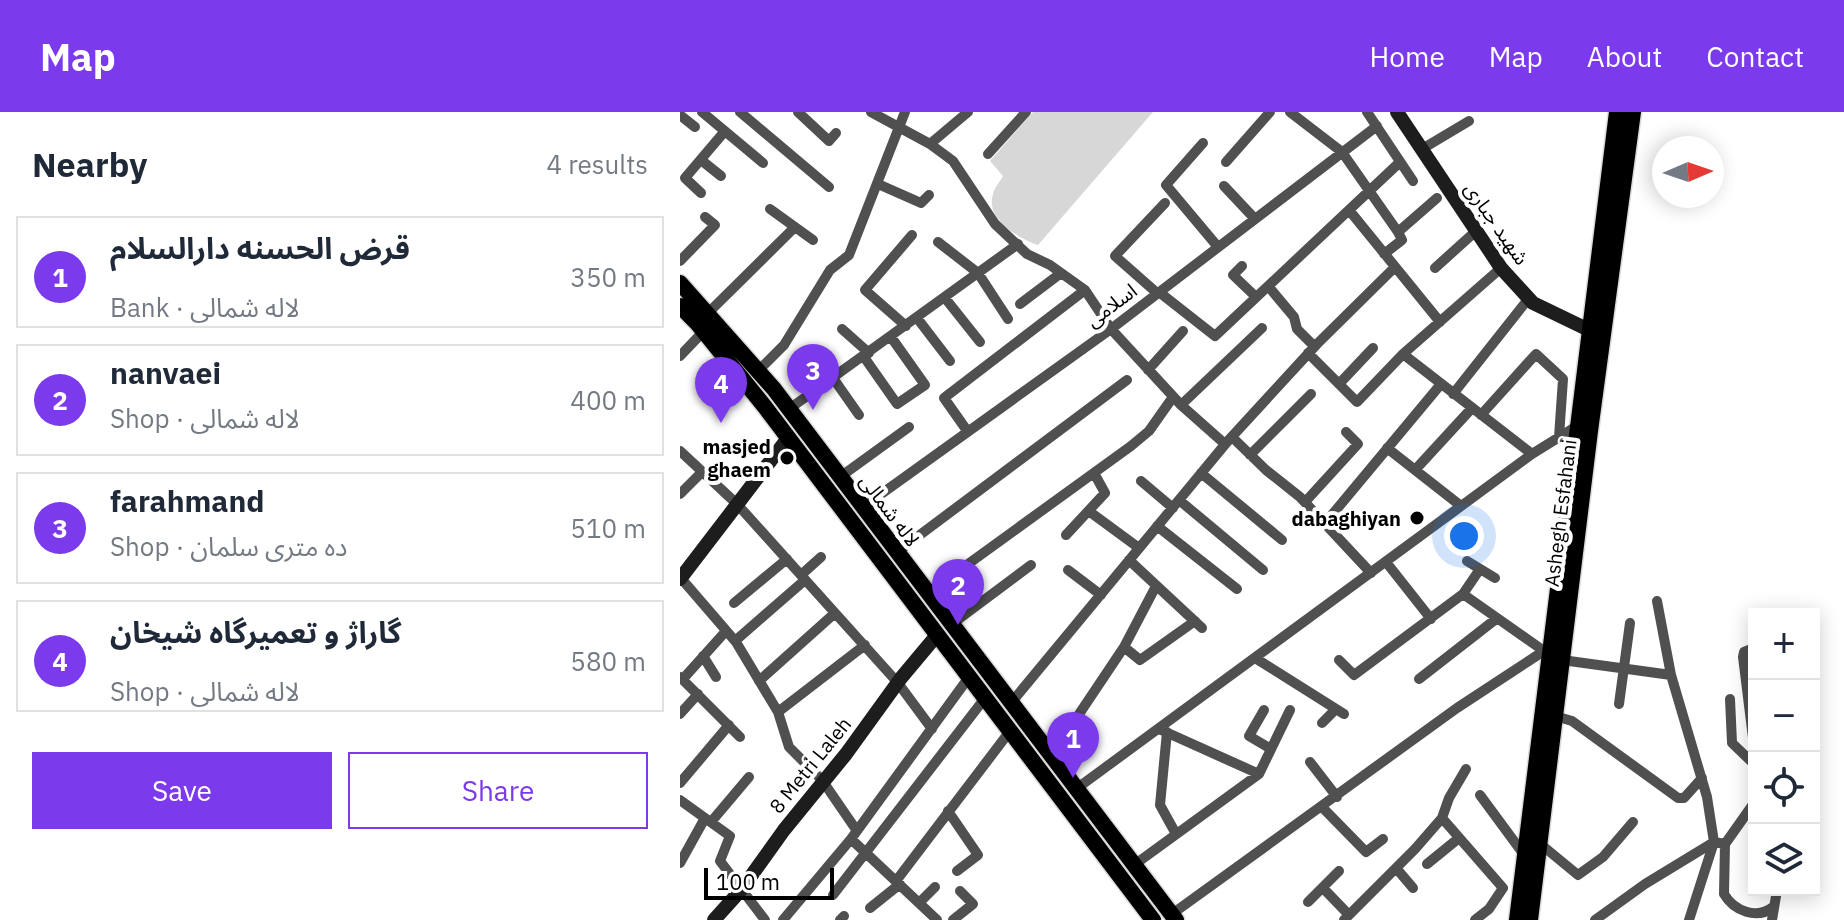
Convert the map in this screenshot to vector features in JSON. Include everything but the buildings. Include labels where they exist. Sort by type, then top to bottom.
[{"type":"main road","name":"Ashegh Esfahani","points":[[1530,920],[1547,649],[1617,112]]},
{"type":"main road","name":"Ashegh Esfahani","points":[[1517,920],[1540,780],[1555,716],[1633,112]]},
{"type":"main road","name":"لاله شمالی","points":[[680,283],[789,409],[1174,917]]},
{"type":"main road","name":"لاله شمالی","points":[[680,306],[788,438],[1153,920]]},
{"type":"main road","points":[[863,537],[879,548],[884,534]]},
{"type":"main road","points":[[891,574],[892,564],[897,560],[912,572]]},
{"type":"main road","points":[[1539,920],[1544,847],[1540,780]]},
{"type":"main road","points":[[1510,920],[1522,852],[1540,780]]},
{"type":"street","points":[[702,112],[763,163]]},
{"type":"street","points":[[740,112],[829,187]]},
{"type":"street","points":[[798,112],[829,141],[836,133]]},
{"type":"street","points":[[871,112],[930,144],[953,161],[995,224],[1027,254],[1085,290],[1111,329],[1177,401],[1250,455],[1305,502],[1371,573]]},
{"type":"street","points":[[758,371],[784,345],[830,270],[849,255],[905,112]]},
{"type":"street","points":[[930,144],[968,112]]},
{"type":"street","points":[[988,154],[1026,112]]},
{"type":"street","points":[[1226,162],[1270,112]]},
{"type":"street","points":[[1290,112],[1342,152],[1398,232],[1402,240],[1384,254]]},
{"type":"street","points":[[1367,112],[1413,181]]},
{"type":"street","name":"شهید جباری","points":[[1397,112],[1501,268],[1533,303],[1589,330]]},
{"type":"street","points":[[680,115],[695,127]]},
{"type":"street","points":[[1422,149],[1469,121]]},
{"type":"street","name":"اسلامی","points":[[863,507],[1111,329],[1377,126]]},
{"type":"street","points":[[701,193],[685,178],[725,131]]},
{"type":"street","points":[[1203,143],[1166,185],[1218,247]]},
{"type":"street","points":[[701,160],[721,176]]},
{"type":"street","points":[[1165,203],[1115,256],[1215,336],[1400,162]]},
{"type":"street","points":[[878,184],[921,203],[929,195]]},
{"type":"street","points":[[1224,186],[1255,219]]},
{"type":"street","points":[[1398,232],[1437,198]]},
{"type":"street","points":[[770,209],[813,240]]},
{"type":"street","points":[[1349,210],[1440,322]]},
{"type":"street","points":[[680,261],[715,225],[705,217]]},
{"type":"street","points":[[708,313],[795,227]]},
{"type":"street","points":[[1435,268],[1476,231]]},
{"type":"street","points":[[906,326],[865,290],[912,235]]},
{"type":"street","points":[[938,242],[978,273],[1008,319]]},
{"type":"street","points":[[789,409],[1018,244]]},
{"type":"street","points":[[1242,266],[1233,275],[1256,297]]},
{"type":"street","points":[[1011,703],[1228,441],[1311,350],[1394,268]]},
{"type":"street","points":[[1268,286],[1294,317],[1297,329],[1311,350],[1357,402],[1403,354],[1501,268]]},
{"type":"street","points":[[1020,304],[1061,273]]},
{"type":"street","points":[[968,432],[944,398],[1085,290]]},
{"type":"street","points":[[945,298],[980,342]]},
{"type":"street","points":[[1453,394],[1529,298]]},
{"type":"street","points":[[917,318],[950,361]]},
{"type":"street","points":[[928,593],[1149,431],[1177,401],[1262,328]]},
{"type":"street","points":[[842,329],[867,355],[897,404],[925,385],[891,337]]},
{"type":"street","points":[[1148,370],[1183,331]]},
{"type":"street","points":[[680,356],[700,335]]},
{"type":"street","points":[[1339,384],[1373,348]]},
{"type":"street","points":[[1403,354],[1532,454]]},
{"type":"street","points":[[1415,470],[1536,354],[1563,379],[1559,437]]},
{"type":"street","points":[[833,378],[859,415]]},
{"type":"street","points":[[897,552],[1127,380]]},
{"type":"street","points":[[1326,522],[1441,384]]},
{"type":"street","points":[[1250,455],[1311,394]]},
{"type":"street","points":[[1076,789],[1163,731],[1255,658],[1461,506],[1532,454],[1577,426]]},
{"type":"street","points":[[840,477],[909,427]]},
{"type":"street","points":[[1305,502],[1358,444],[1346,432]]},
{"type":"street","points":[[788,438],[680,578],[735,641],[778,712],[789,747],[822,780],[866,853],[936,920]]},
{"type":"street","points":[[1387,448],[1461,506]]},
{"type":"street","points":[[680,451],[737,504],[865,645],[932,729]]},
{"type":"street","points":[[680,494],[702,472]]},
{"type":"street","points":[[1066,535],[1105,493],[1094,473]]},
{"type":"street","points":[[1201,473],[1282,540]]},
{"type":"street","points":[[1141,481],[1263,570]]},
{"type":"street","points":[[1090,512],[1139,548]]},
{"type":"street","points":[[1157,526],[1237,589]]},
{"type":"street","points":[[735,641],[803,578],[821,557]]},
{"type":"street","points":[[734,603],[787,559]]},
{"type":"street","points":[[1124,647],[1140,660],[1198,624],[1129,560]]},
{"type":"street","points":[[1467,561],[1495,578]]},
{"type":"street","points":[[1386,562],[1431,619]]},
{"type":"street","points":[[952,624],[1031,565]]},
{"type":"street","points":[[1339,660],[1354,675],[1463,594],[1480,569]]},
{"type":"street","points":[[1068,570],[1101,595]]},
{"type":"street","points":[[1051,756],[1124,647],[1156,586]]},
{"type":"street","points":[[1174,917],[1457,708],[1547,649],[1496,619],[1463,594]]},
{"type":"street","points":[[1657,601],[1671,675],[1719,843],[1724,894],[1728,901],[1754,914],[1765,914],[1773,907]]},
{"type":"street","points":[[759,681],[835,613]]},
{"type":"street","points":[[1419,679],[1496,619]]},
{"type":"street","points":[[1619,704],[1630,623]]},
{"type":"street","points":[[726,631],[681,678],[740,737]]},
{"type":"street","name":"8 Metri Laleh","points":[[714,920],[741,890],[822,780],[846,754],[937,635]]},
{"type":"street","points":[[778,712],[865,645]]},
{"type":"street","points":[[1748,650],[1743,657],[1748,697]]},
{"type":"street","points":[[703,656],[716,677]]},
{"type":"street","points":[[1255,658],[1340,711],[1322,723]]},
{"type":"street","points":[[1562,660],[1671,675]]},
{"type":"street","points":[[783,920],[854,835],[969,677]]},
{"type":"street","points":[[680,714],[698,694]]},
{"type":"street","points":[[833,895],[985,698]]},
{"type":"street","points":[[1730,699],[1732,743],[1748,758]]},
{"type":"street","points":[[1264,710],[1249,736],[1271,749]]},
{"type":"street","points":[[1134,865],[1259,774],[1290,710]]},
{"type":"street","points":[[1555,716],[1572,721],[1678,798],[1684,798],[1702,778]]},
{"type":"street","points":[[680,783],[729,725]]},
{"type":"street","points":[[870,908],[898,882],[1010,731]]},
{"type":"street","points":[[1163,731],[1259,774]]},
{"type":"street","points":[[1163,731],[1160,805],[1176,834]]},
{"type":"street","points":[[1310,762],[1337,797]]},
{"type":"street","points":[[1323,888],[1346,917],[1442,818],[1449,798],[1466,769]]},
{"type":"street","points":[[680,863],[708,820],[749,777]]},
{"type":"street","points":[[1480,795],[1522,852]]},
{"type":"street","points":[[680,800],[730,836],[720,861],[765,920]]},
{"type":"street","points":[[1322,807],[1366,852],[1383,839]]},
{"type":"street","points":[[1595,920],[1645,884],[1719,843],[1748,810]]},
{"type":"street","points":[[948,811],[978,855],[957,871]]},
{"type":"street","points":[[1442,818],[1503,888],[1489,909],[1475,920]]},
{"type":"street","points":[[1544,847],[1578,875],[1603,857],[1633,822]]},
{"type":"street","points":[[1427,864],[1459,838]]},
{"type":"street","points":[[1689,920],[1719,843]]},
{"type":"street","points":[[1396,868],[1413,888]]},
{"type":"street","points":[[1308,902],[1339,871]]},
{"type":"street","points":[[919,903],[935,887]]},
{"type":"street","points":[[953,920],[973,904],[960,891]]},
{"type":"street","points":[[1772,920],[1776,896]]},
{"type":"shaded area","points":[[1033,112],[1153,112],[1038,245],[1005,227],[994,212],[993,194],[1003,176],[990,161]]},
{"type":"place","name":"farahmand","points":[[813,410]]},
{"type":"place","name":"گاراژ و تعمیرگاه شیخان","points":[[721,423]]},
{"type":"place","name":"masjed ghaem","points":[[787,458]]},
{"type":"place","name":"dabaghiyan","points":[[1417,518]]},
{"type":"place","name":"nanvaei","points":[[958,625]]},
{"type":"place","name":"قرض الحسنه دارالسلام","points":[[1073,778]]}]
